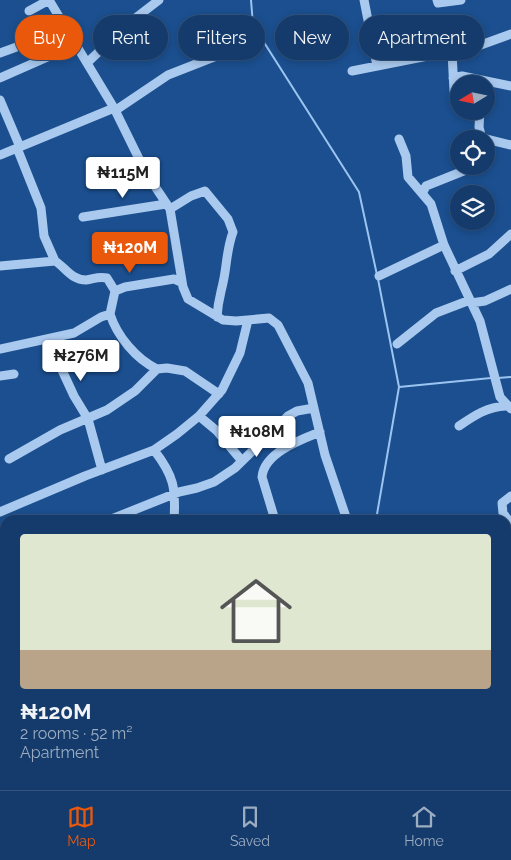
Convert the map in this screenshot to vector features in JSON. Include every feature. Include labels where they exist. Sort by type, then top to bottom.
[{"type":"street","points":[[29,11],[50,0],[58,15]]},
{"type":"street","points":[[87,63],[123,28],[159,0]]},
{"type":"street","points":[[364,0],[376,66]]},
{"type":"street","points":[[437,0],[438,3],[461,0]]},
{"type":"street","points":[[484,44],[511,34]]},
{"type":"street","points":[[0,53],[15,48]]},
{"type":"street","points":[[83,57],[115,109],[146,173],[168,207],[174,227],[182,282],[188,299],[223,320],[269,318],[278,325],[308,384],[325,455],[345,515]]},
{"type":"street","points":[[0,78],[41,60]]},
{"type":"street","points":[[0,155],[115,109],[168,75],[206,60]]},
{"type":"street","points":[[352,71],[409,60]]},
{"type":"street","points":[[452,60],[452,75]]},
{"type":"street","points":[[495,83],[511,86]]},
{"type":"street","points":[[0,100],[41,208],[44,236],[55,261],[76,278],[86,280],[98,276],[107,278],[115,291],[110,314],[114,325],[146,364],[157,369],[167,368],[185,371],[219,394]]},
{"type":"street","points":[[399,139],[406,156],[408,177],[423,192],[431,204],[455,271],[480,321],[500,397],[509,408]]},
{"type":"street","points":[[495,141],[511,145]]},
{"type":"street","points":[[109,180],[146,173]]},
{"type":"street","points":[[423,192],[426,186],[457,175]]},
{"type":"street","points":[[83,217],[168,207],[205,191],[228,219],[233,232],[228,246],[224,279],[218,297],[217,317]]},
{"type":"street","points":[[455,271],[489,254],[511,234]]},
{"type":"street","points":[[379,276],[444,244]]},
{"type":"street","points":[[0,266],[55,261]]},
{"type":"street","points":[[115,291],[125,287],[174,279],[182,282]]},
{"type":"street","points":[[397,344],[436,313],[470,302],[485,301],[511,289]]},
{"type":"street","points":[[0,349],[74,333],[101,317],[110,314]]},
{"type":"street","points":[[0,512],[154,450],[199,416],[219,394],[240,354],[248,320]]},
{"type":"street","points":[[55,355],[74,396],[88,419],[102,470]]},
{"type":"street","points":[[9,459],[60,430],[107,410],[135,391],[157,369]]},
{"type":"street","points":[[0,376],[14,374]]},
{"type":"street","points":[[459,426],[479,412],[494,407],[509,408]]},
{"type":"street","points":[[122,515],[176,494],[214,482],[242,461],[288,416],[297,411],[314,408]]},
{"type":"street","points":[[199,416],[217,431],[242,461]]},
{"type":"street","points":[[273,515],[262,478],[262,471],[273,457],[320,432]]},
{"type":"street","points":[[154,450],[166,466],[176,494],[174,515]]},
{"type":"street","points":[[504,515],[502,503],[511,496]]},
{"type":"waterway","points":[[251,0],[253,25],[359,192],[377,275]]},
{"type":"waterway","points":[[377,515],[399,387],[378,279]]},
{"type":"waterway","points":[[498,378],[511,377]]},
{"type":"waterway","points":[[399,387],[491,378]]}]
